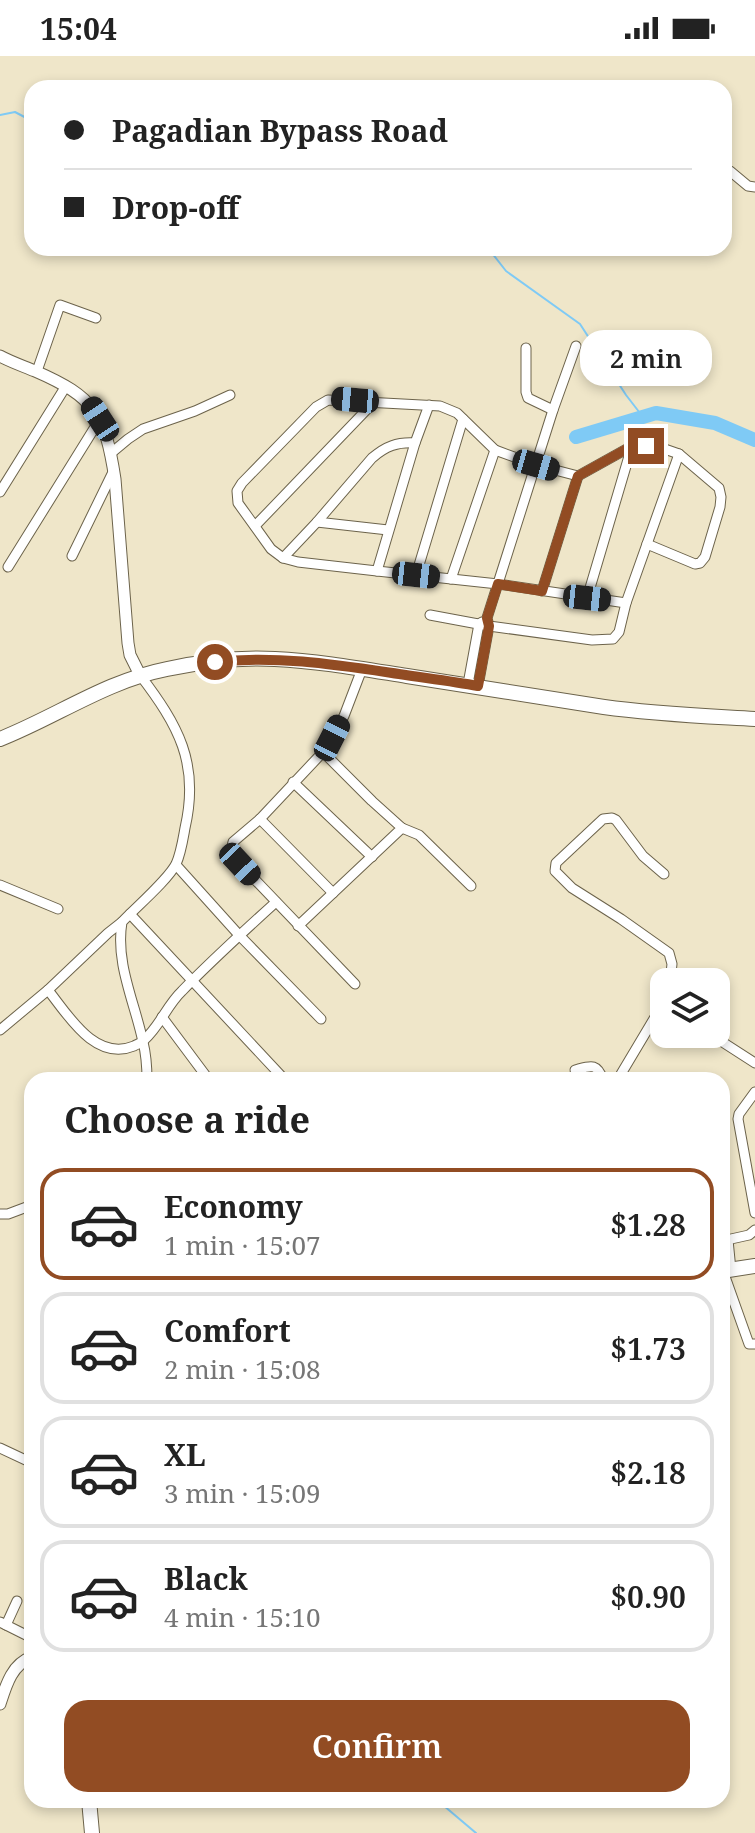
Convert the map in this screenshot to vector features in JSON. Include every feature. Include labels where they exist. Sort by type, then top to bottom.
[{"type":"main road","points":[[0,739],[103,689],[140,675],[168,668],[251,659],[362,669],[605,707],[755,719]]},
{"type":"main road","points":[[730,1270],[755,1266]]},
{"type":"main road","points":[[90,1808],[92,1833]]},
{"type":"street","points":[[732,173],[748,186],[755,187]]},
{"type":"street","points":[[37,371],[60,305],[96,318]]},
{"type":"street","points":[[473,685],[485,623],[576,346]]},
{"type":"street","points":[[526,348],[528,398],[553,410]]},
{"type":"street","points":[[0,356],[78,392],[100,419],[114,470],[130,655],[174,725],[188,763],[190,783],[189,812],[176,865],[122,922],[0,1030]]},
{"type":"street","points":[[0,492],[66,386]]},
{"type":"street","points":[[110,454],[143,429],[230,395]]},
{"type":"street","points":[[578,476],[495,450],[449,409],[336,399],[322,402],[237,491],[238,503],[271,549],[283,558],[626,603]]},
{"type":"street","points":[[255,526],[374,402]]},
{"type":"street","points":[[377,571],[429,405]]},
{"type":"street","points":[[8,567],[100,419]]},
{"type":"street","points":[[416,575],[463,419]]},
{"type":"street","points":[[283,558],[382,449],[392,444],[415,443]]},
{"type":"street","points":[[587,598],[632,446]]},
{"type":"street","points":[[542,591],[578,476],[632,446],[659,447],[679,454],[719,488],[721,497],[705,557],[700,563],[688,563],[647,544]]},
{"type":"street","points":[[451,579],[495,450]]},
{"type":"street","points":[[430,615],[606,641],[613,639],[619,632],[626,603],[679,454]]},
{"type":"street","points":[[72,556],[114,470]]},
{"type":"street","points":[[317,522],[388,530]]},
{"type":"street","points":[[355,984],[233,856],[231,850],[233,842],[260,819],[323,752],[344,716],[362,669]]},
{"type":"street","points":[[323,752],[372,801],[402,828],[419,835],[471,886]]},
{"type":"street","points":[[293,782],[372,857]]},
{"type":"street","points":[[664,874],[652,865],[612,818],[603,819],[555,867],[561,879],[572,888],[669,953],[672,968]]},
{"type":"street","points":[[260,819],[333,893]]},
{"type":"street","points":[[298,926],[402,828]]},
{"type":"street","points":[[176,865],[321,1019]]},
{"type":"street","points":[[0,885],[58,909]]},
{"type":"street","points":[[48,990],[86,1035],[100,1045],[126,1049],[143,1042],[180,993],[276,902]]},
{"type":"street","points":[[130,914],[278,1072]]},
{"type":"street","points":[[122,922],[120,950],[143,1042],[146,1072]]},
{"type":"street","points":[[162,1017],[203,1072]]},
{"type":"street","points":[[622,1072],[650,1025]]},
{"type":"street","points":[[730,1047],[755,1063]]},
{"type":"street","points":[[575,1070],[594,1066],[599,1072]]},
{"type":"street","points":[[755,1092],[738,1119],[755,1213]]},
{"type":"street","points":[[0,1214],[24,1208]]},
{"type":"street","points":[[730,1240],[749,1235],[755,1230]]},
{"type":"street","points":[[730,1286],[749,1344],[755,1344]]},
{"type":"street","points":[[0,1448],[24,1459]]},
{"type":"street","points":[[17,1601],[3,1624],[24,1634]]},
{"type":"street","points":[[0,1704],[4,1679],[24,1660]]},
{"type":"waterway","points":[[0,115],[15,112],[24,117]]},
{"type":"waterway","points":[[494,256],[506,271],[580,324],[643,417]]},
{"type":"waterway","points":[[576,437],[656,413],[715,423],[755,440]]},
{"type":"waterway","points":[[446,1808],[476,1833]]},
{"type":"route","points":[[215,662],[274,659],[478,686],[489,626],[487,618],[498,584],[542,591],[578,476],[632,446],[646,446]]}]
